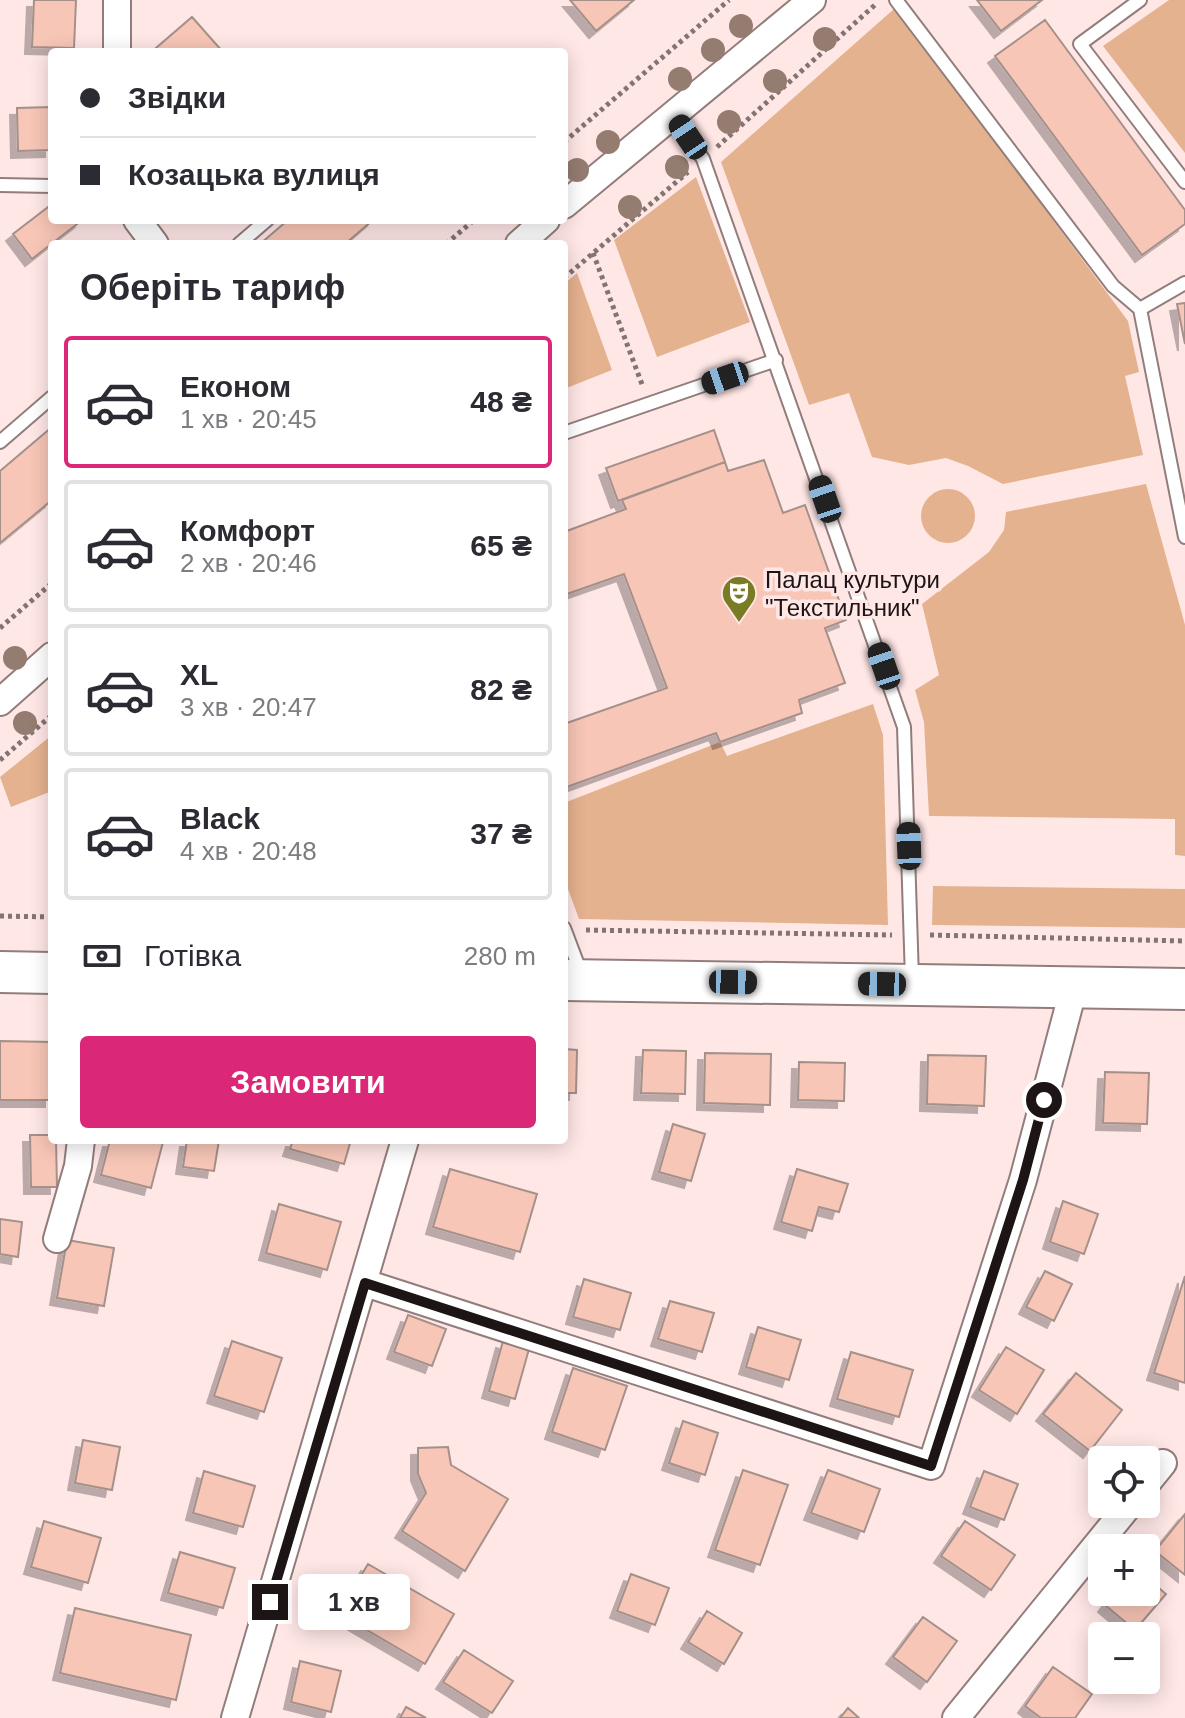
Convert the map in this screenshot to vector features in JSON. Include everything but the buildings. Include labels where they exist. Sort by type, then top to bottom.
[{"type":"main road","points":[[0,972],[48,973]]},
{"type":"main road","points":[[573,980],[1185,989]]},
{"type":"street","points":[[117,0],[117,48]]},
{"type":"street","points":[[568,202],[812,0]]},
{"type":"street","points":[[524,240],[542,224]]},
{"type":"street","points":[[1,701],[48,660]]},
{"type":"street","points":[[365,1283],[931,1466],[1023,1180],[1074,987]]},
{"type":"street","points":[[57,1239],[78,1166],[81,1144]]},
{"type":"street","points":[[235,1718],[404,1144]]},
{"type":"street","points":[[1160,1467],[1163,1463]]},
{"type":"street","points":[[966,1714],[1119,1518]]},
{"type":"lane","points":[[896,0],[1113,286],[1140,309],[1185,537]]},
{"type":"lane","points":[[1140,0],[1080,44],[1185,182]]},
{"type":"lane","points":[[673,114],[703,159],[904,727],[912,985]]},
{"type":"lane","points":[[0,185],[48,186]]},
{"type":"lane","points":[[244,240],[262,224]]},
{"type":"lane","points":[[1140,309],[1185,283]]},
{"type":"lane","points":[[568,432],[776,360]]},
{"type":"lane","points":[[0,442],[48,400]]},
{"type":"lane","points":[[568,952],[573,980]]},
{"type":"path","points":[[568,139],[729,0]]},
{"type":"path","points":[[568,275],[881,0]]},
{"type":"path","points":[[451,240],[469,224]]},
{"type":"path","points":[[593,253],[649,404]]},
{"type":"path","points":[[0,628],[48,586]]},
{"type":"path","points":[[0,760],[48,718]]},
{"type":"path","points":[[0,916],[48,917]]},
{"type":"path","points":[[568,929],[1185,941]]},
{"type":"shaded area","points":[[1169,0],[1185,0],[1185,153],[1103,46]]},
{"type":"shaded area","points":[[895,8],[1128,321],[1139,372],[1125,376],[1143,455],[1003,484],[946,458],[909,465],[872,457],[849,393],[809,405],[721,162]]},
{"type":"shaded area","points":[[696,177],[750,322],[657,357],[614,240]]},
{"type":"shaded area","points":[[577,273],[612,370],[568,387],[568,281]]},
{"type":"shaded area","points":[[1146,484],[1185,625],[1185,856],[1175,855],[1175,819],[929,816],[924,722],[915,690],[939,675],[922,604],[989,552],[1004,530],[1006,512]]},
{"type":"shaded area","points":[[948,489],[959,491],[967,497],[973,505],[973,527],[967,535],[959,541],[948,543],[937,541],[929,535],[923,527],[921,516],[923,505],[929,497],[937,491]]},
{"type":"shaded area","points":[[873,704],[883,735],[888,925],[579,919],[568,889],[568,801],[720,742],[727,756]]},
{"type":"shaded area","points":[[48,738],[48,793],[11,807],[0,777]]},
{"type":"shaded area","points":[[933,886],[1185,889],[1185,928],[932,925]]},
{"type":"place","name":"Палац культури \"Текстильник\"","points":[[739,624]]},
{"type":"route","points":[[270,1602],[365,1283],[931,1466],[1023,1180],[1044,1100]]}]
